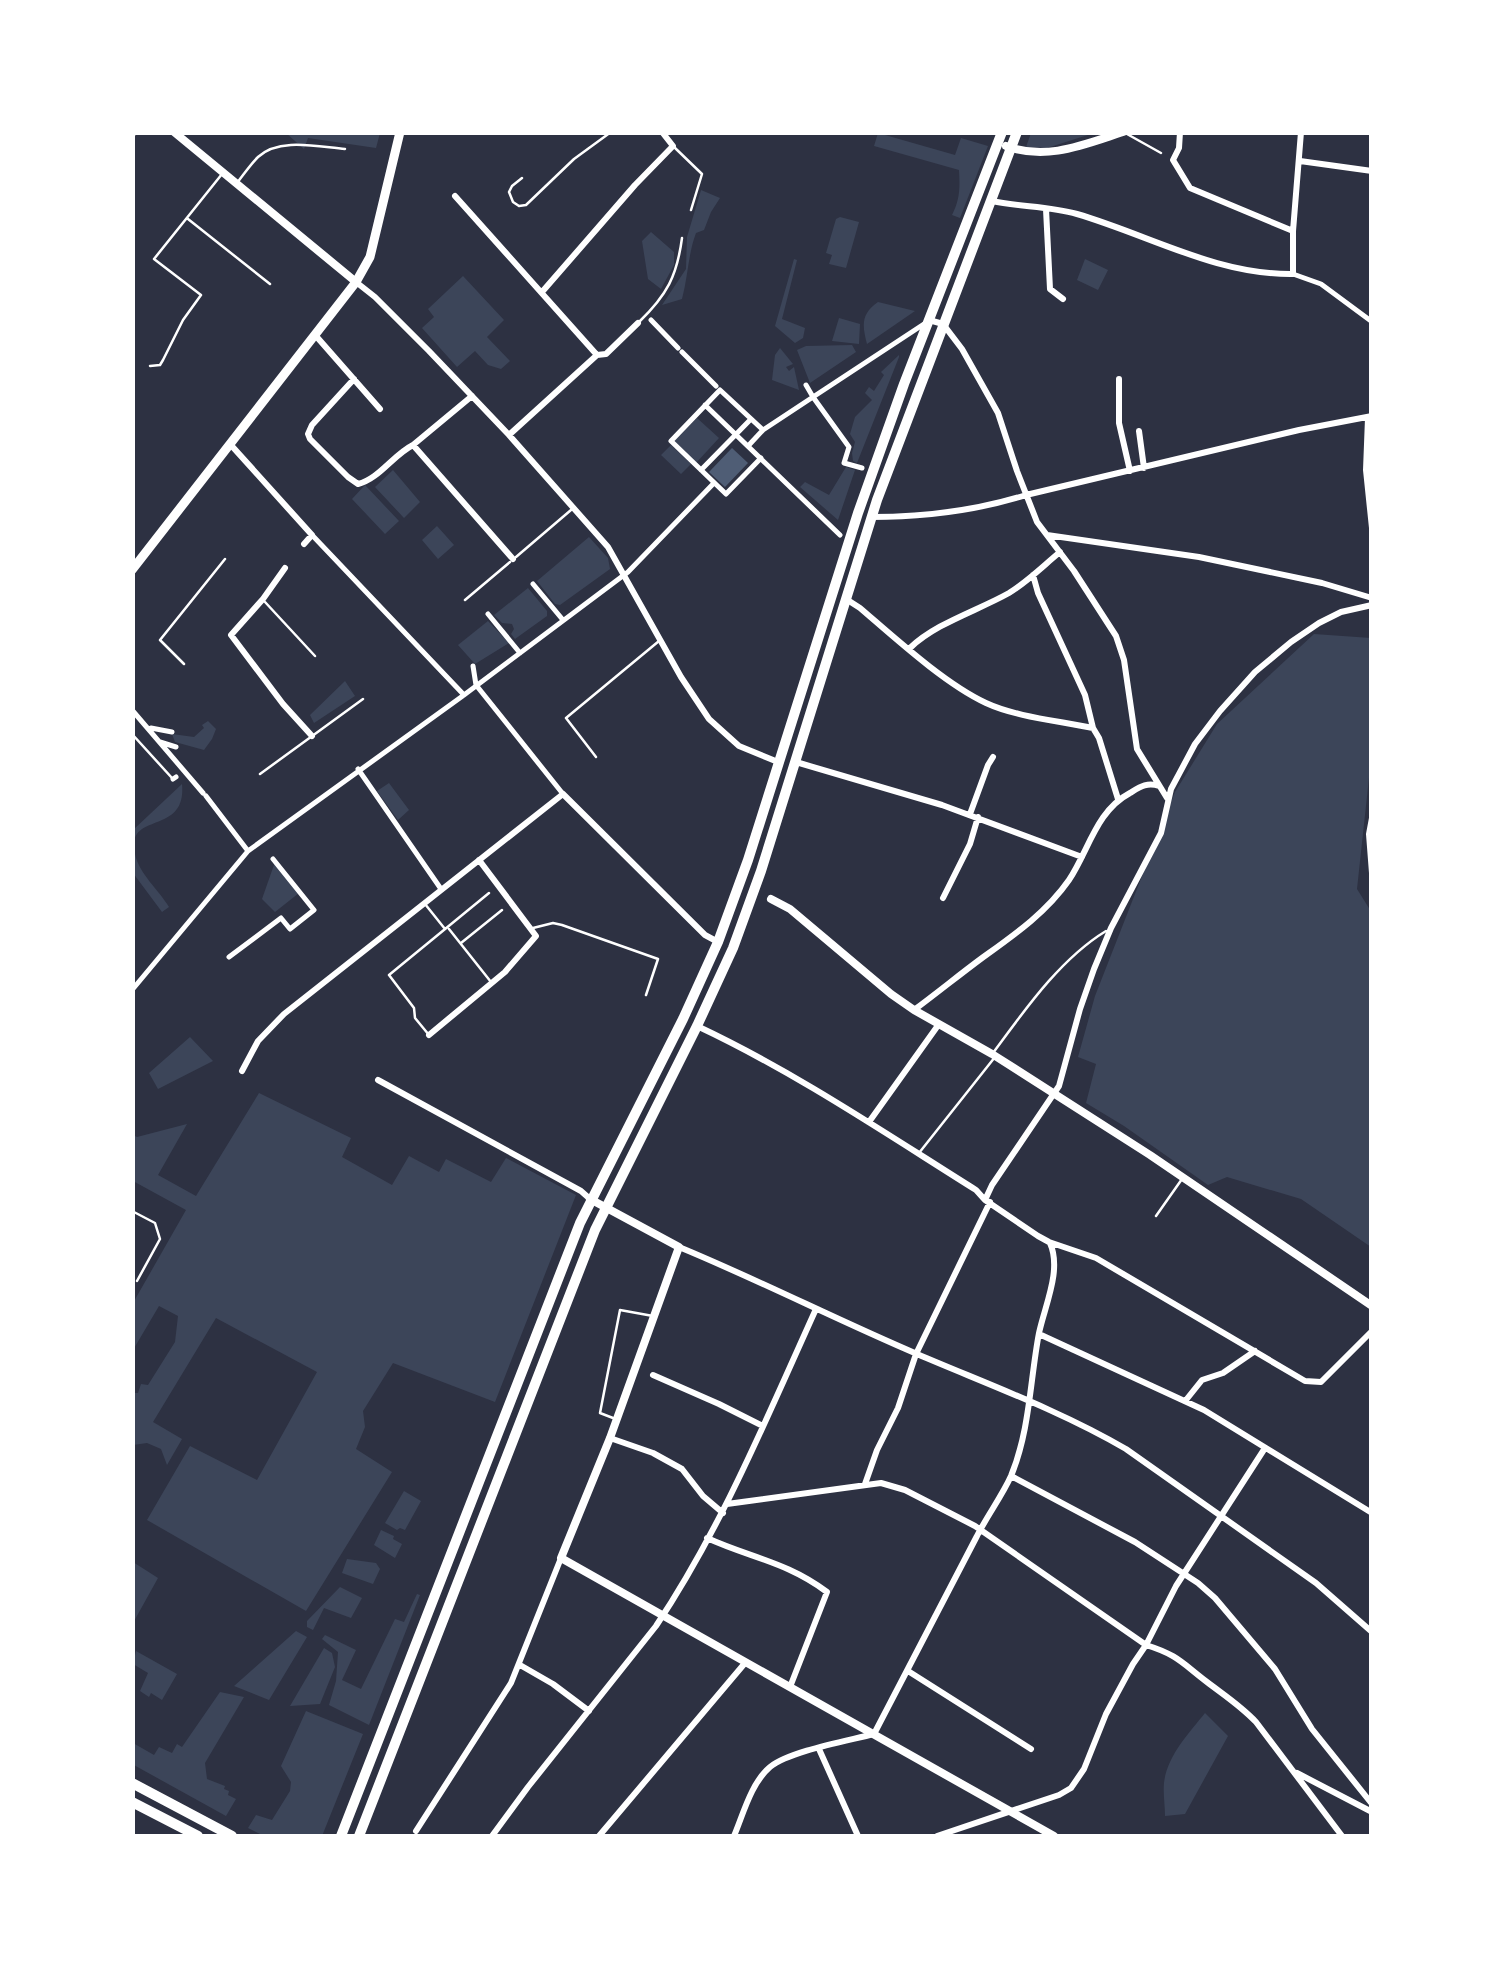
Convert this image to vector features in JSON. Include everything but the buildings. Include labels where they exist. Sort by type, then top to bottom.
[{"type":"main road","points":[[132,570],[356,282],[370,257],[400,132]]},
{"type":"main road","points":[[359,1836],[605,1208],[722,974],[754,892],[871,518],[1017,132]]},
{"type":"main road","points":[[341,1835],[590,1199],[718,942],[850,538],[912,364],[1000,138]]},
{"type":"main road","points":[[912,364],[926,370]]},
{"type":"main road","points":[[132,1784],[232,1836]]},
{"type":"main road","points":[[132,1802],[193,1835]]},
{"type":"street","points":[[174,132],[356,282],[472,396],[608,548],[698,703],[720,730],[740,746],[779,763]]},
{"type":"street","points":[[542,292],[673,146],[662,132]]},
{"type":"street","points":[[1000,138],[1012,148],[1032,154],[1123,132]]},
{"type":"street","points":[[1180,132],[1180,148],[1173,160],[1190,188],[1293,232]]},
{"type":"street","points":[[1293,274],[1301,132]]},
{"type":"street","points":[[1300,161],[1372,171]]},
{"type":"street","points":[[456,196],[596,355]]},
{"type":"street","points":[[992,200],[1080,215],[1231,267],[1293,274],[1320,284],[1371,322]]},
{"type":"street","points":[[1046,208],[1050,289],[1063,299]]},
{"type":"street","points":[[651,320],[716,386]]},
{"type":"street","points":[[749,446],[763,430],[929,320],[944,324],[998,413],[1037,522],[1116,636],[1124,660],[1138,749],[1168,799]]},
{"type":"street","points":[[509,435],[596,355],[606,354],[638,323]]},
{"type":"street","points":[[316,336],[380,410]]},
{"type":"street","points":[[354,379],[308,434],[358,484],[368,481],[472,396]]},
{"type":"street","points":[[1119,379],[1119,422],[1130,472]]},
{"type":"street","points":[[806,385],[849,447],[844,463],[862,468]]},
{"type":"street","points":[[762,458],[726,494],[670,441],[720,390],[763,430]]},
{"type":"street","points":[[706,405],[840,535]]},
{"type":"street","points":[[871,518],[988,506],[1299,430],[1370,417],[1366,470],[1372,528]]},
{"type":"street","points":[[701,470],[751,419]]},
{"type":"street","points":[[1138,431],[1144,468]]},
{"type":"street","points":[[230,444],[464,695]]},
{"type":"street","points":[[413,445],[513,559]]},
{"type":"street","points":[[132,990],[248,850],[623,575],[714,483]]},
{"type":"street","points":[[304,544],[312,535]]},
{"type":"street","points":[[1046,535],[1199,558],[1322,583],[1372,602]]},
{"type":"street","points":[[910,648],[919,639],[1013,590],[1060,552]]},
{"type":"street","points":[[285,568],[263,600],[232,632],[232,638],[312,736]]},
{"type":"street","points":[[1033,575],[1085,696],[1118,799]]},
{"type":"street","points":[[533,584],[563,620]]},
{"type":"street","points":[[845,599],[986,704],[1093,728]]},
{"type":"street","points":[[865,1484],[916,1354],[992,1185],[1055,1095],[1066,1068],[1080,1009],[1111,928],[1161,832],[1179,770],[1220,711],[1256,672],[1319,622],[1372,602]]},
{"type":"street","points":[[488,614],[520,653]]},
{"type":"street","points":[[473,666],[476,685],[563,794],[705,935],[718,942]]},
{"type":"street","points":[[132,710],[194,778],[248,850]]},
{"type":"street","points":[[147,727],[172,732]]},
{"type":"street","points":[[160,742],[176,748]]},
{"type":"street","points":[[943,898],[970,844],[974,816],[993,757]]},
{"type":"street","points":[[795,761],[974,816],[1082,857]]},
{"type":"street","points":[[358,769],[440,889]]},
{"type":"street","points":[[914,1010],[1037,916],[1070,879],[1108,809],[1118,799],[1143,786],[1160,787]]},
{"type":"street","points":[[242,1072],[270,1026],[563,794]]},
{"type":"street","points":[[1372,818],[1372,873]]},
{"type":"street","points":[[229,957],[280,918],[290,929],[314,910],[273,859]]},
{"type":"street","points":[[429,1035],[505,972],[536,936],[479,860]]},
{"type":"street","points":[[771,899],[790,909],[914,1010],[994,1055],[1372,1306]]},
{"type":"street","points":[[870,1122],[939,1024]]},
{"type":"street","points":[[697,1026],[870,1122],[1050,1242],[1096,1258],[1305,1381],[1320,1382],[1372,1331]]},
{"type":"street","points":[[378,1080],[679,1247],[916,1354],[1029,1400],[1126,1448],[1316,1584],[1372,1632]]},
{"type":"street","points":[[734,1836],[769,1768],[786,1758],[874,1734],[908,1671],[1010,1476],[1027,1421],[1055,1256],[1050,1242]]},
{"type":"street","points":[[416,1832],[520,1664],[610,1438],[679,1247]]},
{"type":"street","points":[[492,1836],[663,1616],[728,1504],[816,1310]]},
{"type":"street","points":[[1039,1334],[1186,1400],[1372,1513]]},
{"type":"street","points":[[1186,1400],[1202,1380],[1223,1373],[1255,1352]]},
{"type":"street","points":[[652,1375],[763,1426]]},
{"type":"street","points":[[610,1438],[653,1453],[682,1469],[702,1496],[723,1513]]},
{"type":"street","points":[[937,1836],[1071,1788],[1176,1586],[1265,1448]]},
{"type":"street","points":[[1010,1476],[1135,1542],[1185,1572],[1215,1598],[1275,1669],[1312,1729],[1372,1804]]},
{"type":"street","points":[[728,1504],[881,1483],[905,1490],[975,1526],[1146,1646],[1169,1652],[1192,1667],[1242,1707],[1342,1836]]},
{"type":"street","points":[[707,1538],[788,1568],[827,1592],[790,1686]]},
{"type":"street","points":[[562,1558],[1054,1836]]},
{"type":"street","points":[[599,1836],[745,1663]]},
{"type":"street","points":[[520,1664],[589,1711]]},
{"type":"street","points":[[908,1671],[1030,1749]]},
{"type":"street","points":[[819,1749],[858,1836]]},
{"type":"street","points":[[1292,1770],[1372,1812]]},
{"type":"street","points":[[958,1828],[962,1836]]},
{"type":"lane","points":[[522,178],[509,192],[519,206],[526,205],[574,159],[611,132]]},
{"type":"lane","points":[[1123,132],[1160,153]]},
{"type":"lane","points":[[673,146],[702,174],[691,210]]},
{"type":"lane","points":[[236,184],[270,149],[346,149]]},
{"type":"lane","points":[[150,366],[160,365],[164,360],[183,320],[201,295],[154,258],[223,173]]},
{"type":"lane","points":[[187,218],[270,284]]},
{"type":"lane","points":[[638,323],[673,280],[682,238]]},
{"type":"lane","points":[[465,600],[574,508]]},
{"type":"lane","points":[[184,664],[160,640],[224,559]]},
{"type":"lane","points":[[263,600],[315,656]]},
{"type":"lane","points":[[596,757],[566,718],[660,640]]},
{"type":"lane","points":[[260,774],[364,699]]},
{"type":"lane","points":[[132,734],[175,778]]},
{"type":"lane","points":[[429,1035],[388,975],[490,893]]},
{"type":"lane","points":[[424,902],[492,983]]},
{"type":"lane","points":[[460,944],[502,910]]},
{"type":"lane","points":[[532,929],[553,922],[562,924],[658,959],[646,995]]},
{"type":"lane","points":[[918,1154],[1033,998],[1092,940],[1111,928]]},
{"type":"lane","points":[[1156,1216],[1183,1178]]},
{"type":"lane","points":[[132,1211],[155,1223],[160,1239],[137,1281]]},
{"type":"lane","points":[[617,1419],[600,1413],[620,1310],[654,1316]]},
{"type":"shaded area","points":[[286,133],[380,133],[376,148],[308,138],[304,149]]},
{"type":"shaded area","points":[[878,133],[955,155],[961,138],[988,146],[960,218],[952,215],[959,193],[959,170],[874,146]]},
{"type":"shaded area","points":[[1031,133],[1094,133],[1047,148],[1026,147]]},
{"type":"shaded area","points":[[701,190],[720,198],[704,230],[696,233],[682,299],[662,305],[686,269],[687,237]]},
{"type":"shaded area","points":[[836,219],[859,222],[846,268],[829,264],[832,255],[826,253]]},
{"type":"shaded area","points":[[651,232],[674,252],[674,265],[661,289],[648,279],[642,241]]},
{"type":"shaded area","points":[[794,259],[797,260],[782,319],[805,328],[803,338],[795,343],[775,326]]},
{"type":"shaded area","points":[[1085,259],[1108,270],[1098,290],[1077,280]]},
{"type":"shaded area","points":[[463,276],[504,320],[487,337],[510,361],[501,369],[488,365],[475,351],[457,367],[422,328],[434,317],[428,309]]},
{"type":"shaded area","points":[[878,302],[915,311],[867,344],[864,320]]},
{"type":"shaded area","points":[[839,318],[860,324],[859,344],[832,341]]},
{"type":"shaded area","points":[[852,345],[856,352],[810,383],[797,350],[806,346]]},
{"type":"shaded area","points":[[780,348],[793,364],[786,367],[789,371],[794,367],[799,390],[772,380],[775,355]]},
{"type":"shaded area","points":[[899,355],[857,463],[853,461],[855,442],[850,434],[855,417],[872,400],[865,393],[869,387],[874,391],[884,375],[881,372]]},
{"type":"shaded area","points":[[697,418],[719,438],[696,463],[674,441]]},
{"type":"shaded area","points":[[671,445],[691,464],[681,474],[661,455]]},
{"type":"shaded area","points":[[732,448],[748,463],[725,487],[709,472]]},
{"type":"shaded area","points":[[846,467],[855,470],[838,520],[800,487],[805,482],[829,495]]},
{"type":"shaded area","points":[[393,470],[420,502],[404,518],[375,487]]},
{"type":"shaded area","points":[[365,485],[399,521],[385,534],[352,499]]},
{"type":"shaded area","points":[[437,526],[454,545],[438,559],[422,540]]},
{"type":"shaded area","points":[[589,537],[608,558],[610,569],[560,605],[555,604],[537,581]]},
{"type":"shaded area","points":[[528,588],[547,616],[515,639],[512,624],[502,623],[494,615]]},
{"type":"shaded area","points":[[488,621],[509,643],[475,664],[458,645]]},
{"type":"shaded area","points":[[1314,634],[1371,638],[1372,750],[1357,889],[1372,913],[1371,1247],[1301,1199],[1227,1177],[1208,1185],[1086,1103],[1096,1064],[1078,1057],[1095,996],[1175,792],[1217,724]]},
{"type":"shaded area","points":[[345,681],[355,696],[314,723],[310,715]]},
{"type":"shaded area","points":[[208,721],[216,729],[204,750],[175,742],[172,734],[194,737]]},
{"type":"shaded area","points":[[389,783],[409,810],[398,820],[377,791]]},
{"type":"shaded area","points":[[182,784],[181,800],[175,811],[147,826],[134,841],[141,868],[169,907],[162,912],[133,873],[133,830]]},
{"type":"shaded area","points":[[275,862],[299,893],[275,912],[262,899]]},
{"type":"shaded area","points":[[190,1037],[213,1061],[158,1089],[149,1073]]},
{"type":"shaded area","points":[[259,1093],[351,1138],[342,1157],[392,1185],[409,1156],[439,1172],[446,1159],[491,1182],[506,1158],[576,1195],[495,1402],[393,1363],[363,1411],[365,1427],[356,1449],[392,1472],[306,1611],[147,1520],[190,1446],[257,1480],[317,1372],[216,1318],[153,1422],[182,1439],[167,1465],[161,1449],[147,1443],[133,1445],[133,1393],[138,1393],[141,1384],[148,1385],[175,1342],[178,1316],[159,1306],[133,1350],[133,1303],[186,1210],[133,1181],[133,1135],[187,1124],[158,1175],[196,1196]]},
{"type":"shaded area","points":[[404,1491],[421,1501],[405,1530],[397,1530],[385,1523]]},
{"type":"shaded area","points":[[381,1530],[402,1544],[395,1558],[374,1545]]},
{"type":"shaded area","points":[[347,1559],[376,1563],[380,1569],[373,1584],[342,1573]]},
{"type":"shaded area","points":[[133,1562],[158,1578],[133,1623]]},
{"type":"shaded area","points":[[340,1587],[362,1598],[351,1618],[324,1608],[313,1630],[307,1627],[307,1621]]},
{"type":"shaded area","points":[[417,1594],[420,1595],[369,1725],[329,1705],[338,1652],[322,1639],[325,1635],[356,1650],[342,1680],[361,1689],[395,1619],[404,1622]]},
{"type":"shaded area","points":[[296,1631],[307,1637],[269,1700],[234,1686]]},
{"type":"shaded area","points":[[324,1648],[332,1653],[335,1667],[320,1704],[290,1706]]},
{"type":"shaded area","points":[[136,1651],[177,1674],[162,1700],[140,1691],[148,1673],[133,1664]]},
{"type":"shaded area","points":[[220,1692],[244,1697],[205,1763],[207,1779],[225,1786],[228,1795],[236,1799],[226,1816],[132,1764],[133,1743],[154,1755],[159,1747],[172,1753],[177,1744],[182,1747]]},
{"type":"shaded area","points":[[306,1711],[363,1734],[322,1836],[264,1836],[248,1828],[256,1815],[272,1820],[290,1791],[291,1782],[281,1766]]},
{"type":"shaded area","points":[[1205,1713],[1228,1736],[1185,1814],[1165,1816],[1164,1783],[1169,1763]]}]
